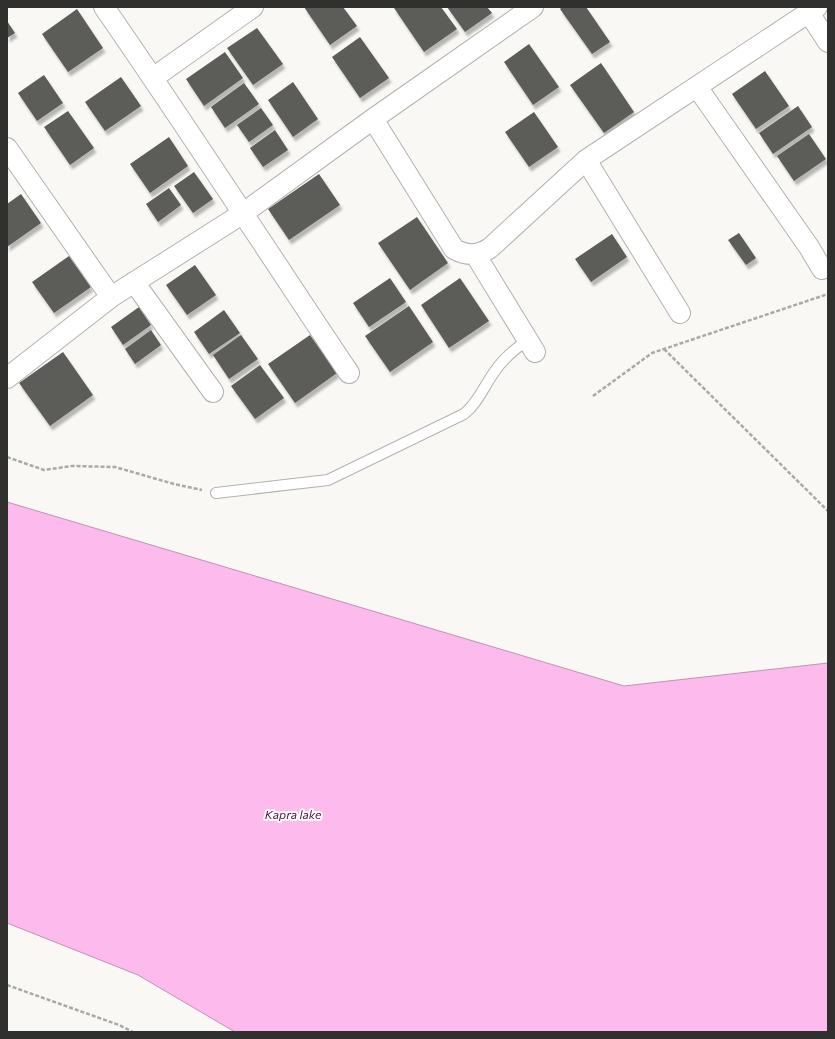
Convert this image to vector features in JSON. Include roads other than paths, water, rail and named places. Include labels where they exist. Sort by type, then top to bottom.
[{"type":"street","points":[[104,7],[153,78],[349,373]]},
{"type":"street","points":[[153,78],[253,7]]},
{"type":"street","points":[[7,378],[111,297],[242,214],[373,119],[533,7]]},
{"type":"street","points":[[373,119],[454,249],[464,254],[474,254],[483,252],[490,248],[586,160],[813,10],[828,42]]},
{"type":"street","points":[[697,87],[809,247],[822,269]]},
{"type":"street","points":[[7,148],[111,297]]},
{"type":"street","points":[[586,160],[680,313]]},
{"type":"street","points":[[474,254],[532,346]]},
{"type":"street","points":[[134,282],[213,392]]},
{"type":"lane","points":[[216,493],[328,480],[464,414],[472,408],[495,370],[519,346],[532,346]]},
{"type":"water","name":"Kapra lake","points":[[7,502],[624,686],[828,663],[828,1032],[235,1032],[138,975],[7,923]]}]
